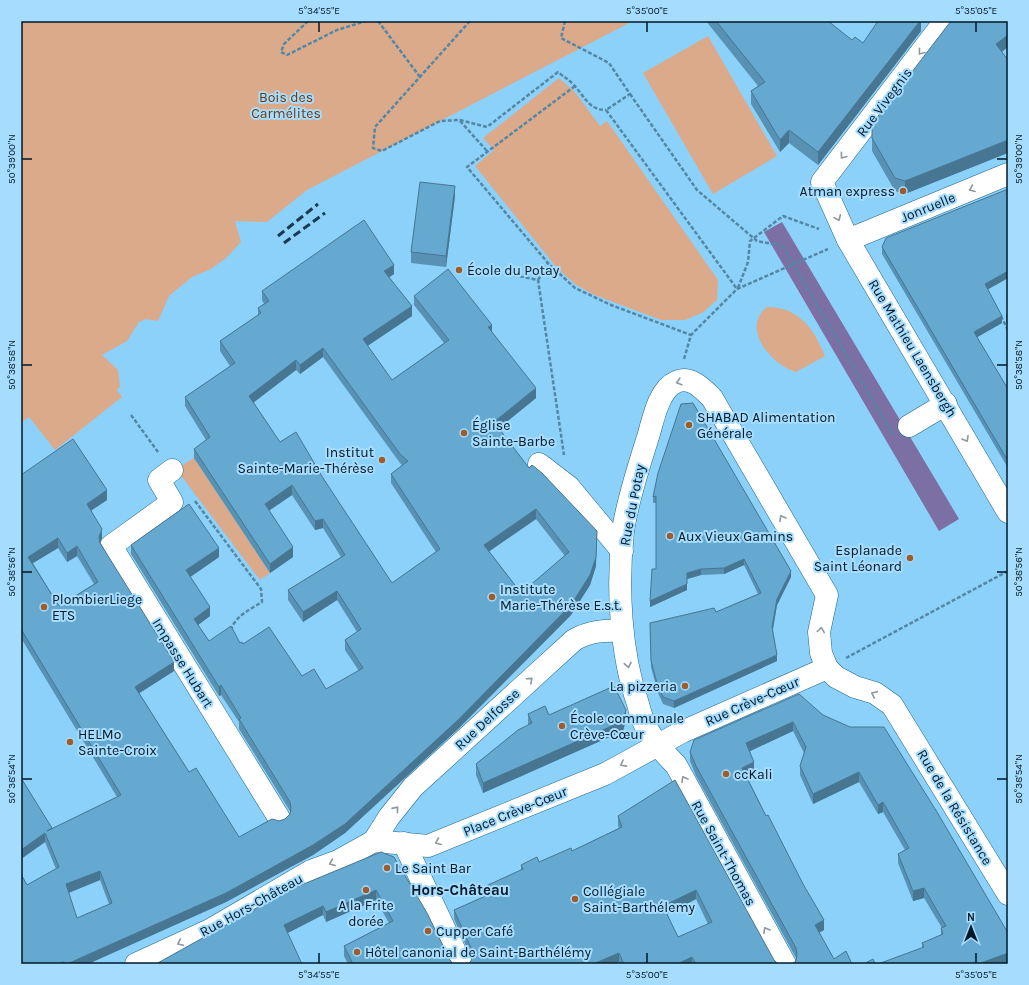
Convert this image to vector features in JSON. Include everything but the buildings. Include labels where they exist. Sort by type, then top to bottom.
[{"type":"street","name":"Rue Vivegnis","points":[[822,182],[945,21]]},
{"type":"street","name":"Jonruelle","points":[[848,240],[1008,174]]},
{"type":"street","name":"Rue Mathieu Laensbergh","points":[[822,182],[848,240],[946,404],[1008,512]]},
{"type":"street","name":"Rue du Potay","points":[[657,746],[645,726],[633,690],[622,631],[622,551],[624,530],[640,460],[658,405],[666,390],[676,382],[687,380],[703,388],[712,398],[827,595],[820,632],[821,653],[827,668]]},
{"type":"street","points":[[901,431],[946,404]]},
{"type":"street","points":[[539,464],[569,487],[622,551]]},
{"type":"street","name":"Impasse Hubart","points":[[171,469],[159,480],[172,502],[111,546],[279,818]]},
{"type":"street","name":"Rue Delfosse","points":[[370,843],[413,787],[574,640],[585,634],[600,630],[622,631]]},
{"type":"street","name":"Rue de la Résistance","points":[[827,668],[836,677],[881,697],[892,705],[1008,894]]},
{"type":"street","name":"Rue Crève-Cœur","points":[[657,746],[682,732],[827,668]]},
{"type":"street","name":"Place Crève-Cœur","points":[[370,843],[404,843],[428,846],[605,774],[657,746]]},
{"type":"street","name":"Rue Saint-Thomas","points":[[657,746],[676,765],[785,964]]},
{"type":"street","name":"Rue Hors-Château","points":[[136,964],[210,930],[308,865],[338,861],[370,843]]},
{"type":"street","points":[[404,843],[461,964]]},
{"type":"path","points":[[308,21],[284,44],[281,52],[288,55],[337,30],[366,21]]},
{"type":"path","points":[[378,21],[420,77]]},
{"type":"path","points":[[470,21],[375,127],[373,148],[382,151],[440,121],[460,120],[487,127],[558,72],[575,86],[591,106],[598,110],[606,110],[630,94]]},
{"type":"path","points":[[564,21],[561,38],[609,63],[698,190],[757,240],[783,246],[901,431]]},
{"type":"path","points":[[575,86],[487,150],[467,167],[548,263],[576,288],[611,305],[691,335],[737,289],[804,260]]},
{"type":"path","points":[[606,110],[737,289]]},
{"type":"path","points":[[460,120],[487,150]]},
{"type":"path","points":[[737,289],[748,262],[750,240],[783,216],[848,240]]},
{"type":"path","points":[[548,263],[538,280],[569,487]]},
{"type":"path","points":[[508,274],[538,280]]},
{"type":"path","points":[[998,310],[1008,330]]},
{"type":"path","points":[[131,414],[260,589],[262,602],[238,618],[233,624],[231,630],[235,636]]},
{"type":"path","points":[[827,668],[1008,571]]},
{"type":"green space","name":"Bois des Carmélites","points":[[21,21],[633,21],[307,190],[267,222],[235,221],[241,242],[226,258],[211,269],[192,277],[169,296],[158,321],[146,319],[139,322],[127,341],[102,355],[118,370],[120,387],[117,390],[122,397],[55,450],[29,417],[21,423]]},
{"type":"green space","points":[[708,36],[777,156],[713,194],[643,73]]},
{"type":"green space","points":[[559,78],[575,92],[600,126],[607,121],[718,280],[717,300],[702,313],[685,320],[661,320],[592,294],[575,284],[557,268],[475,166],[494,150],[483,138]]},
{"type":"green space","points":[[767,307],[778,308],[797,315],[804,321],[816,337],[825,356],[796,372],[778,362],[762,345],[758,335],[757,325],[760,316]]},
{"type":"green space","points":[[194,458],[270,573],[260,580],[176,469]]},
{"type":"shaded area","points":[[782,222],[959,519],[939,531],[764,232]]},
{"type":"railway","points":[[278,236],[318,204]]},
{"type":"railway","points":[[284,243],[325,213]]},
{"type":"place","name":"Atman express","points":[[903,191]]},
{"type":"place","name":"École du Potay","points":[[459,270]]},
{"type":"place","name":"SHABAD Alimentation Générale","points":[[689,425]]},
{"type":"place","name":"Église Sainte-Barbe","points":[[464,433]]},
{"type":"place","name":"Institut Sainte-Marie-Thérèse","points":[[382,460]]},
{"type":"place","name":"Aux Vieux Gamins","points":[[670,536]]},
{"type":"place","name":"Esplanade Saint Léonard","points":[[910,558]]},
{"type":"place","name":"Institute Marie-Thérèse E.s.t.","points":[[492,597]]},
{"type":"place","name":"PlombierLiege ETS","points":[[44,607]]},
{"type":"place","name":"La pizzeria","points":[[685,686]]},
{"type":"place","name":"École communale Crève-Cœur","points":[[562,726]]},
{"type":"place","name":"HELMo Sainte-Croix","points":[[70,742]]},
{"type":"place","name":"ccKali","points":[[726,774]]},
{"type":"place","name":"Le Saint Bar","points":[[387,868]]},
{"type":"place","name":"A la Frite dorée","points":[[366,890]]},
{"type":"place","name":"Collégiale Saint-Barthélemy","points":[[575,899]]},
{"type":"place","name":"Cupper Café","points":[[428,931]]},
{"type":"place","name":"Hôtel canonial de Saint-Barthélémy","points":[[357,952]]},
{"type":"district","name":"Hors-Château","points":[[460,890]]}]
